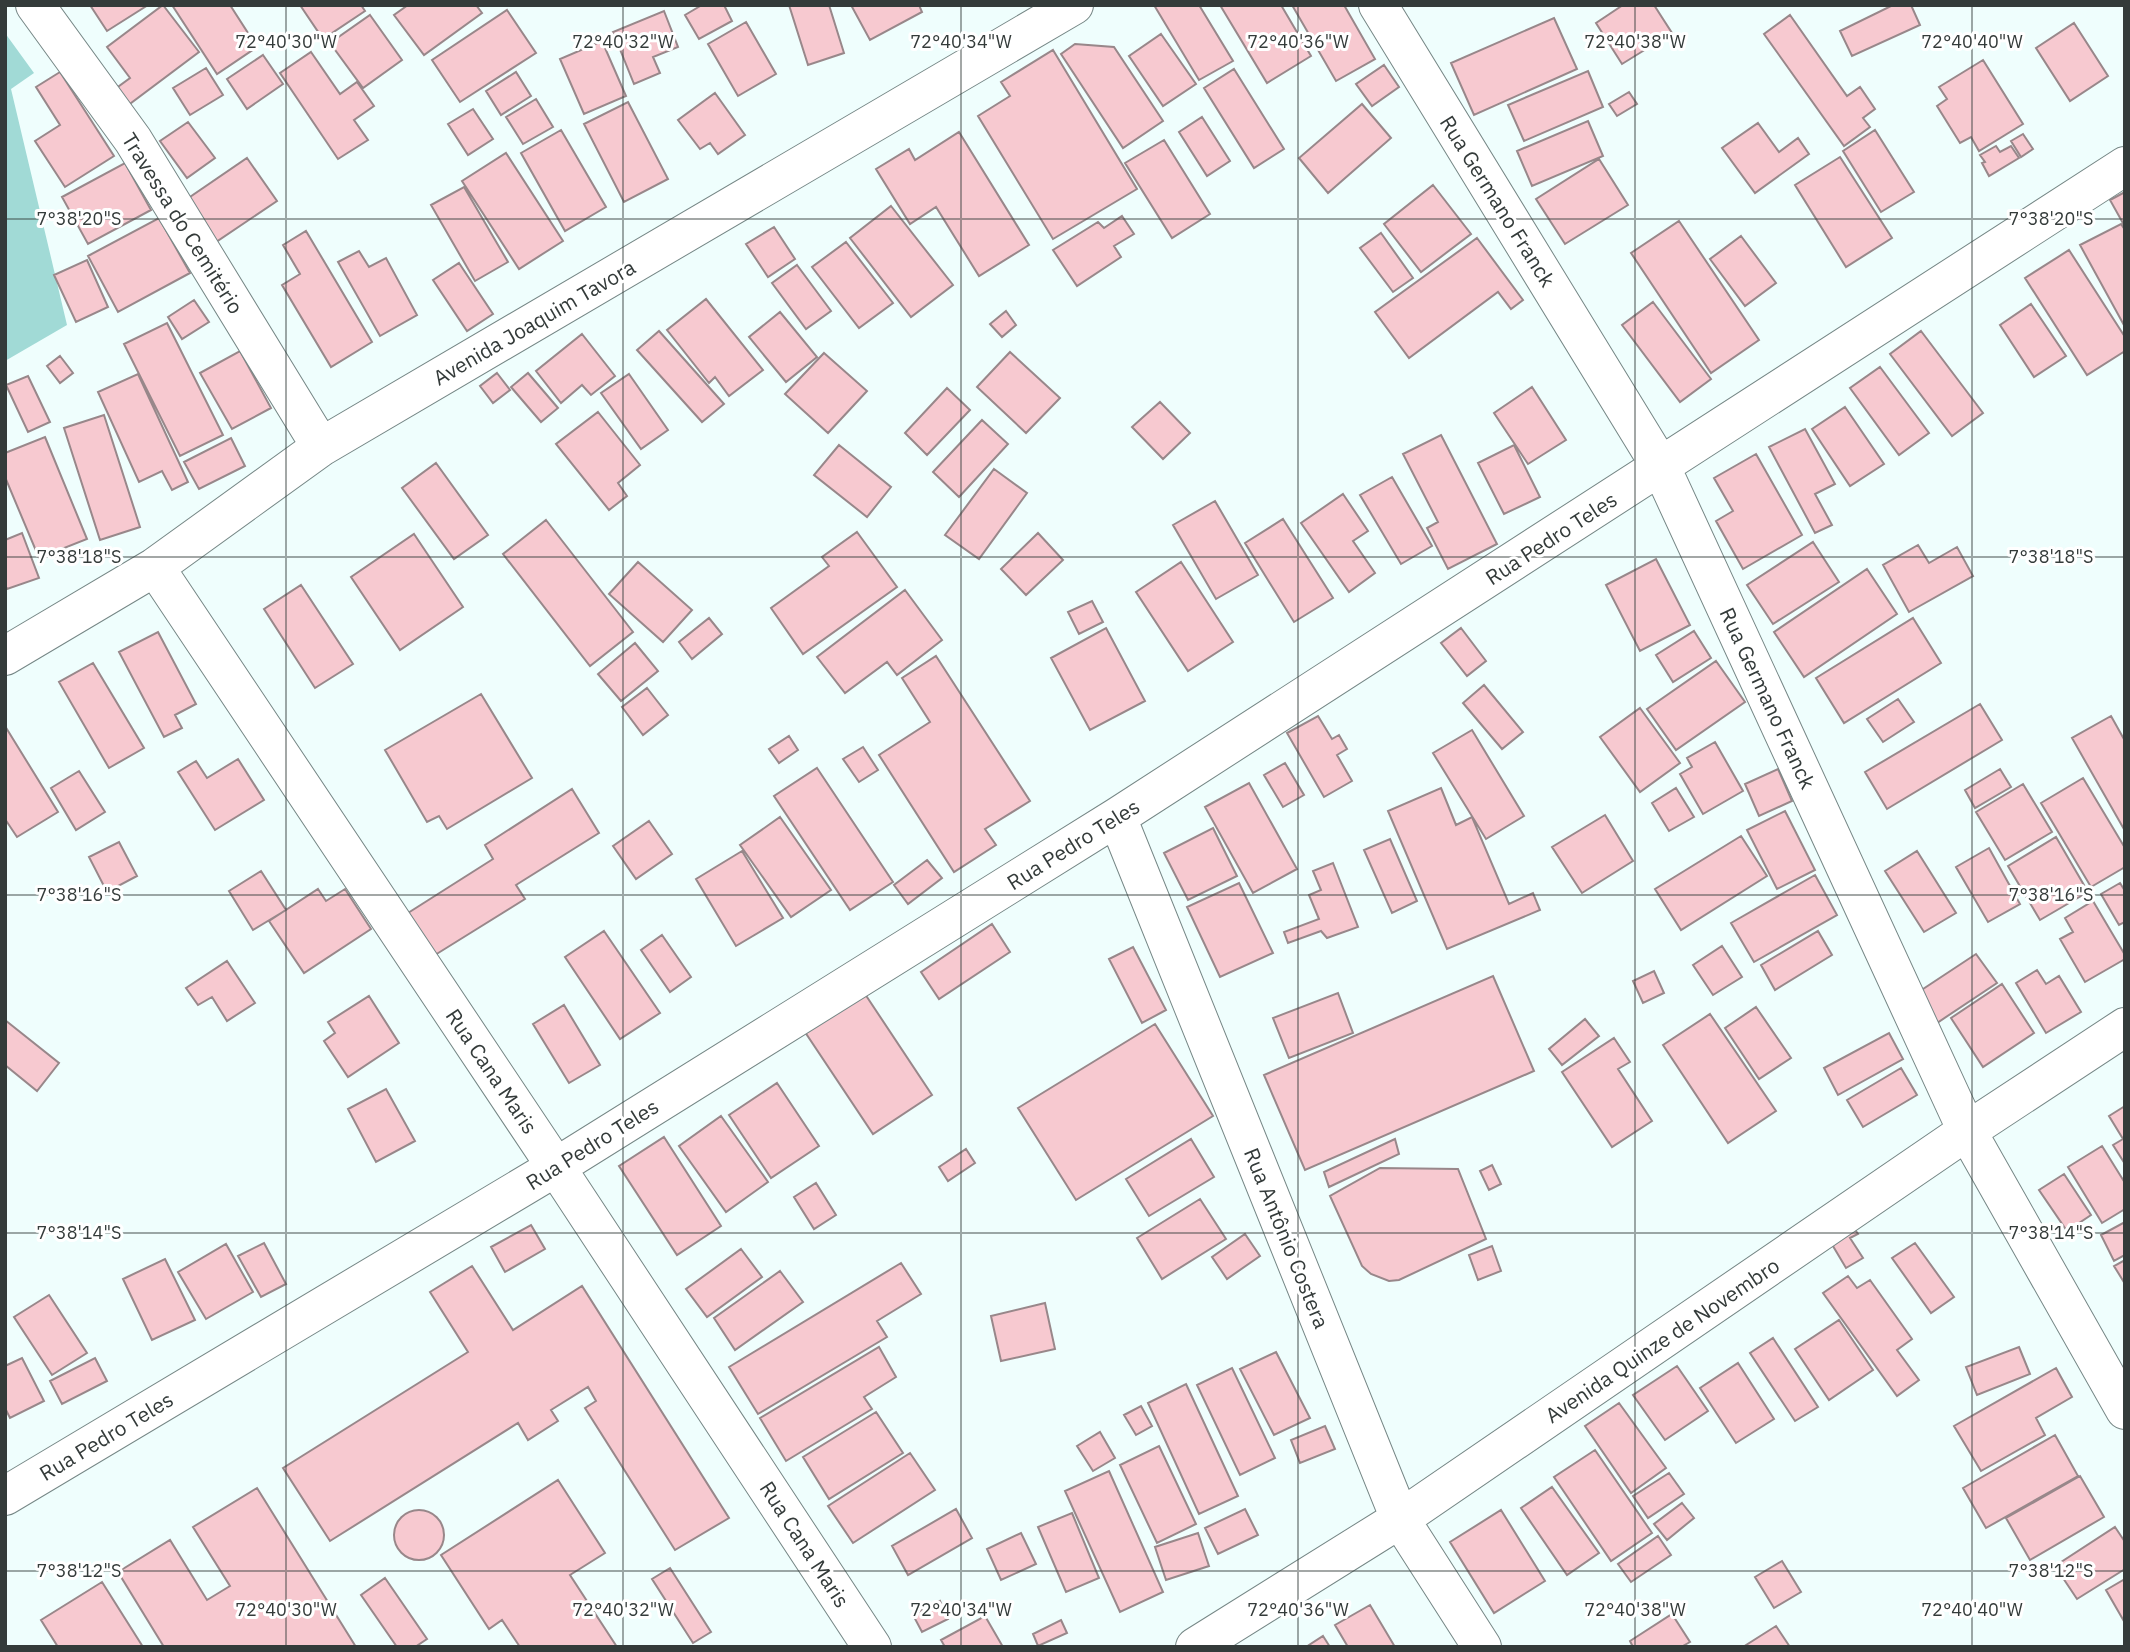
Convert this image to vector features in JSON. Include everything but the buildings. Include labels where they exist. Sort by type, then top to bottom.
[{"type":"street","name":"Travessa do Cemitério","points":[[35,5],[133,140],[321,447]]},
{"type":"street","name":"Avenida Joaquim Tavora","points":[[5,656],[155,567],[321,447],[1074,5]]},
{"type":"street","name":"Rua Germano Franck","points":[[1378,5],[1661,467],[1967,1131],[2125,1410]]},
{"type":"street","name":"Rua Pedro Teles","points":[[5,1496],[556,1167],[1117,817],[2125,166]]},
{"type":"street","name":"Rua Cana Maris","points":[[155,567],[556,1167],[872,1647]]},
{"type":"street","name":"Rua Antônio Costera","points":[[1117,817],[1400,1519],[1482,1647]]},
{"type":"street","name":"Avenida Quinze de Novembro","points":[[1195,1647],[1400,1519],[1967,1131],[2125,1027]]},
{"type":"shaded area","points":[[5,33],[34,73],[11,89],[67,325],[5,361]]}]
